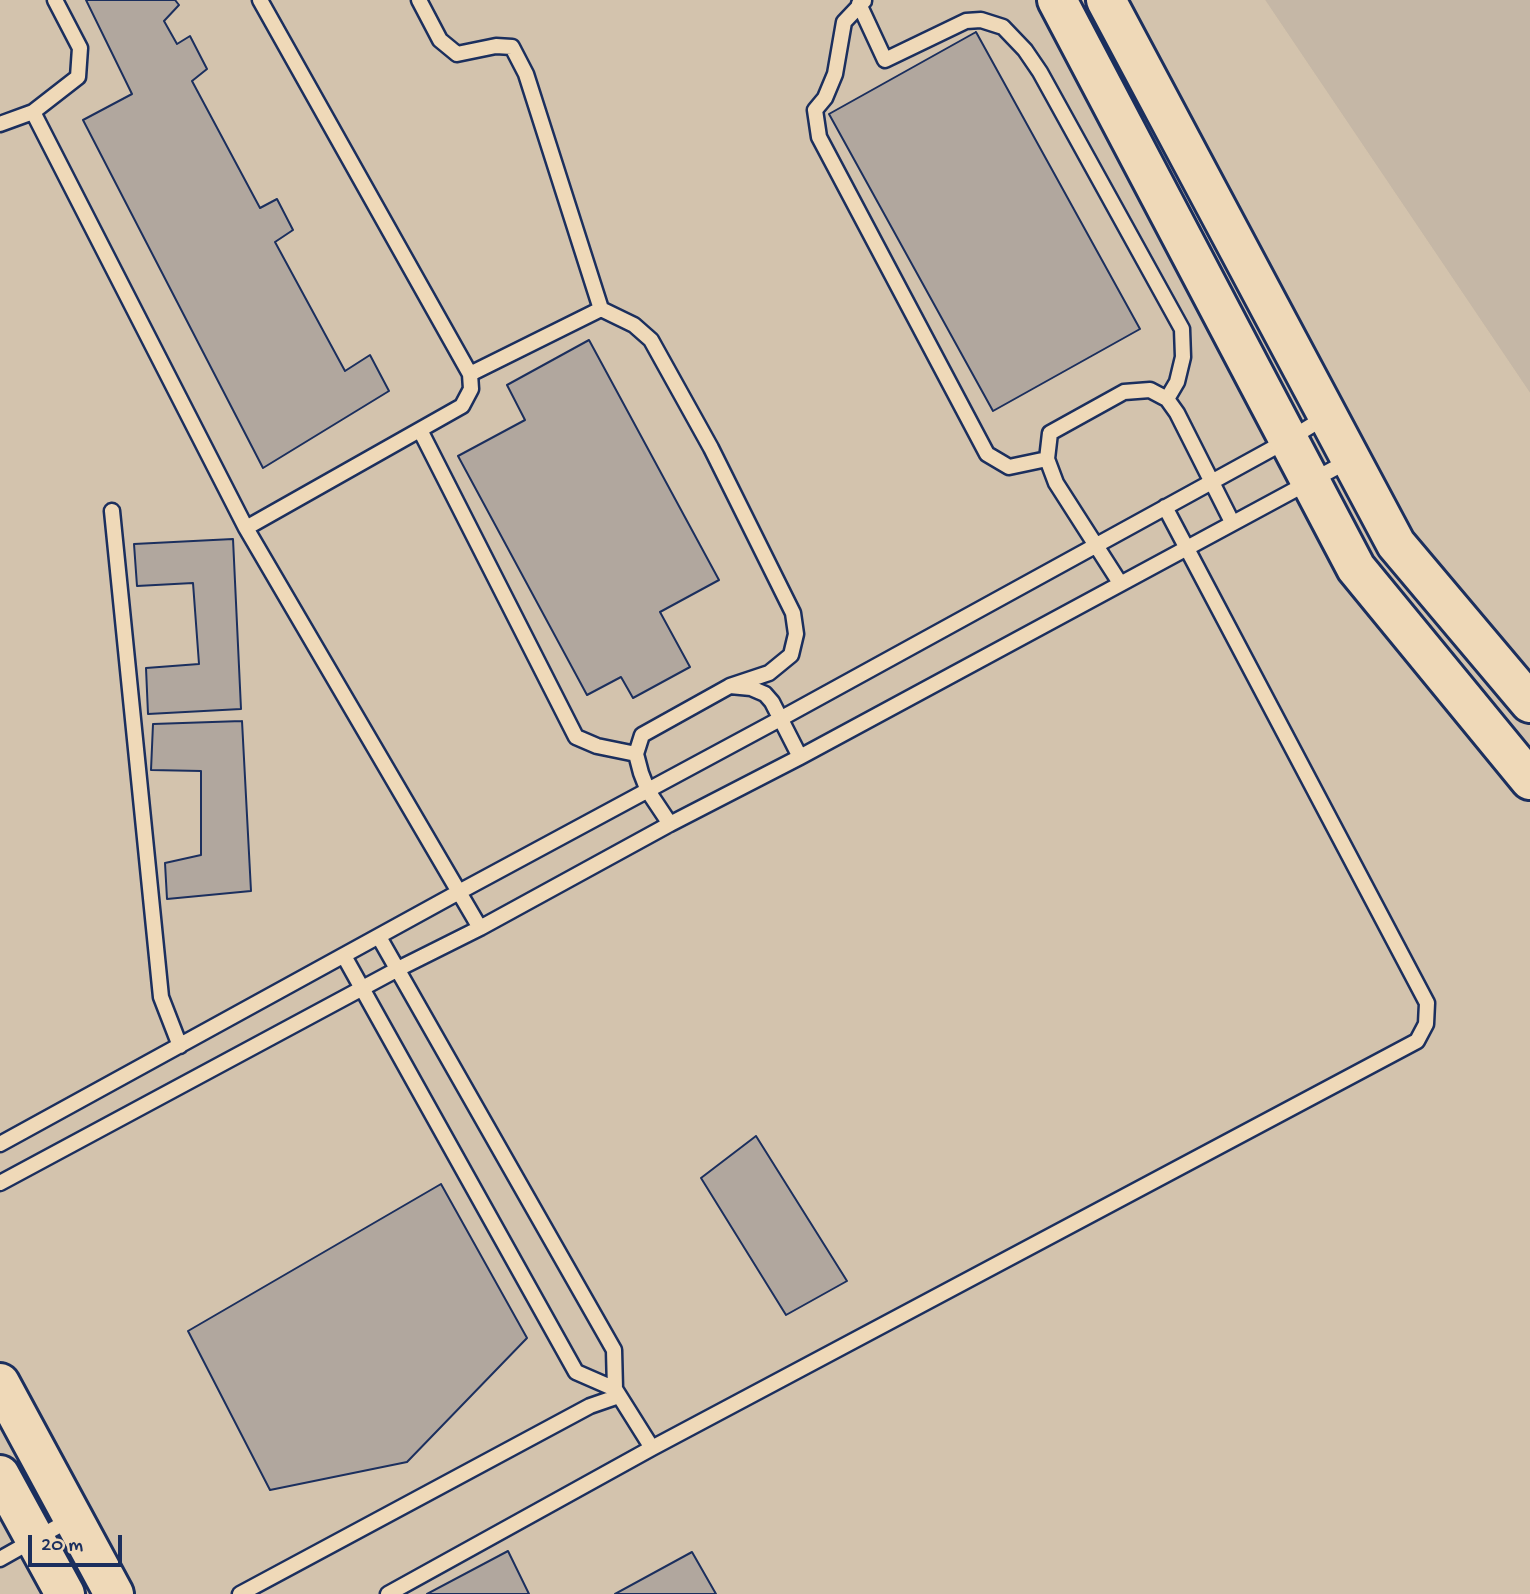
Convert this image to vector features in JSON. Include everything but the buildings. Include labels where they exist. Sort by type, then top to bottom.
[{"type":"street","points":[[1057,0],[1356,568],[1530,780]]},
{"type":"street","points":[[1106,0],[1396,544],[1530,703]]},
{"type":"street","points":[[0,1383],[114,1594]]},
{"type":"street","points":[[0,1475],[65,1594]]},
{"type":"lane","points":[[0,124],[33,112],[78,77],[80,48],[55,0]]},
{"type":"lane","points":[[246,528],[462,406],[471,388],[470,374],[260,0]]},
{"type":"lane","points":[[419,0],[440,40],[457,54],[496,46],[512,47],[526,74],[601,309],[634,325],[651,340],[711,447],[793,614],[796,634],[791,655],[769,673],[730,686],[642,734],[636,754],[648,791],[670,824]]},
{"type":"lane","points":[[1046,460],[1009,467],[987,454],[820,137],[816,110],[825,98],[835,74],[844,22],[862,2],[886,60],[966,21],[981,20],[1003,27],[1025,50],[1040,72],[1182,329],[1183,357],[1177,382],[1167,399]]},
{"type":"lane","points":[[33,112],[246,528],[480,928]]},
{"type":"lane","points":[[470,374],[601,309]]},
{"type":"lane","points":[[1120,583],[1056,483],[1046,460],[1050,433],[1124,392],[1150,390],[1167,399],[1177,413],[1232,522]]},
{"type":"lane","points":[[0,1144],[458,892],[780,719],[1288,440],[1328,415]]},
{"type":"lane","points":[[420,430],[576,737],[597,746],[636,754]]},
{"type":"lane","points":[[0,1184],[1352,460]]},
{"type":"lane","points":[[388,1594],[652,1448],[1417,1041],[1426,1024],[1427,1003],[1165,507]]},
{"type":"lane","points":[[112,511],[161,997],[180,1046]]},
{"type":"lane","points":[[730,686],[751,688],[765,694],[772,702],[800,757]]},
{"type":"lane","points":[[379,937],[614,1350],[617,1393],[652,1448]]},
{"type":"lane","points":[[344,956],[576,1372],[617,1393]]},
{"type":"lane","points":[[0,1131],[20,1134]]},
{"type":"lane","points":[[240,1594],[617,1393]]},
{"type":"lane","points":[[0,1559],[73,1518]]},
{"type":"shaded area","points":[[0,0],[1265,0],[1530,393],[1530,1594],[0,1594]]},
{"type":"shaded area","points":[[1265,0],[1530,0],[1530,393]]}]
